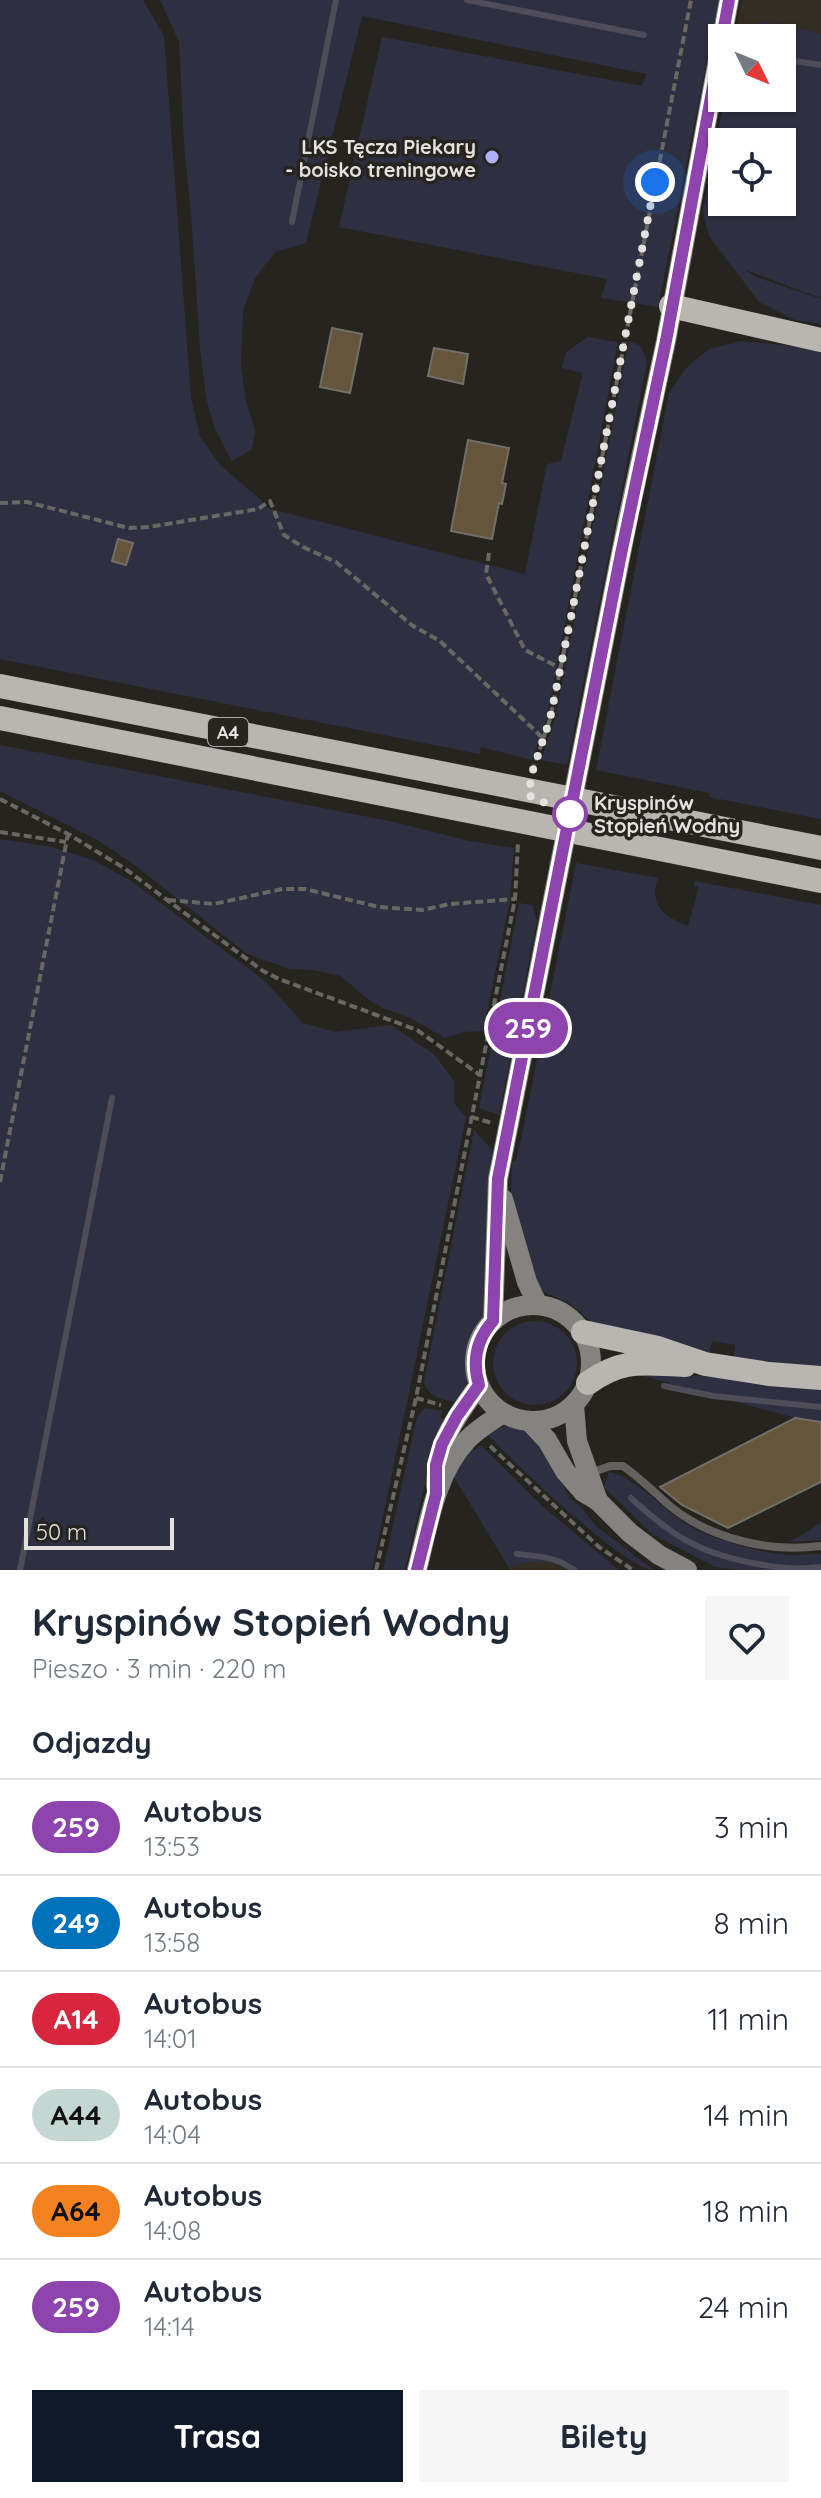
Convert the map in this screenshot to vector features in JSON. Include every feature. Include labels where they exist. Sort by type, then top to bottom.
[{"type":"highway","points":[[671,306],[821,340]]},
{"type":"highway","name":"A4","points":[[0,686],[821,848]]},
{"type":"highway","name":"A4","points":[[0,718],[821,881]]},
{"type":"highway","points":[[583,1332],[658,1348],[705,1364]]},
{"type":"highway","points":[[588,1383],[605,1370],[621,1365],[705,1364],[821,1378]]},
{"type":"main road","points":[[493,1321],[498,1179],[729,0]]},
{"type":"main road","points":[[498,1179],[523,1271],[538,1305]]},
{"type":"main road","points":[[538,1305],[563,1313],[583,1332],[592,1362],[588,1383],[574,1405],[553,1418],[529,1421],[503,1413],[493,1406],[479,1385],[477,1351],[493,1321],[522,1306],[538,1305]]},
{"type":"main road","points":[[436,1494],[436,1465],[442,1444],[479,1385]]},
{"type":"main road","points":[[574,1405],[577,1441],[598,1501]]},
{"type":"main road","points":[[417,1570],[436,1494],[453,1460],[464,1443],[503,1413]]},
{"type":"main road","points":[[529,1421],[547,1440],[583,1492],[598,1501],[630,1533],[659,1555],[687,1570]]},
{"type":"lane","points":[[588,1474],[610,1466],[623,1466],[672,1508],[708,1529],[756,1544],[796,1549],[821,1546]]},
{"type":"path","points":[[530,785],[560,668],[691,0]]},
{"type":"path","points":[[0,503],[27,502],[129,528],[258,509],[270,501],[284,535],[336,562],[413,626],[440,641],[544,739]]},
{"type":"path","points":[[489,553],[486,574],[525,650],[560,668]]},
{"type":"path","points":[[0,799],[68,834],[124,868],[249,962],[279,979],[417,1030],[480,1075]]},
{"type":"path","points":[[376,1570],[416,1398],[515,899],[521,831]]},
{"type":"path","points":[[0,832],[66,842]]},
{"type":"path","points":[[0,1182],[68,834]]},
{"type":"path","points":[[166,899],[214,904],[282,889],[305,889],[379,907],[422,910],[450,904],[515,899]]},
{"type":"path","points":[[416,1398],[445,1406]]},
{"type":"path","points":[[485,1441],[599,1547],[633,1570]]},
{"type":"shaded area","points":[[0,0],[143,0],[164,36],[191,397],[200,437],[220,465],[267,508],[525,574],[547,464],[561,461],[583,373],[562,368],[566,352],[588,337],[618,342],[547,718],[532,760],[481,747],[480,754],[0,659]]},
{"type":"shaded area","points":[[160,0],[719,0],[714,24],[708,24],[708,55],[658,307],[601,298],[607,279],[339,227],[382,37],[642,86],[646,74],[362,16],[306,243],[275,252],[255,278],[243,311],[241,365],[246,401],[255,430],[252,449],[232,461],[215,429],[206,398],[184,144],[179,42]]},
{"type":"shaded area","points":[[742,0],[821,0],[821,34],[796,27],[796,24],[737,24]]},
{"type":"shaded area","points":[[796,27],[821,34],[821,298],[743,269],[756,277],[821,299],[821,324],[795,320],[759,302],[709,236],[703,212],[708,185],[708,216],[796,216],[796,128],[718,128],[721,112],[796,112]]},
{"type":"shaded area","points":[[629,341],[641,346],[647,362],[567,765],[541,760],[555,719]]},
{"type":"shaded area","points":[[741,341],[821,352],[821,819],[596,770],[669,393],[686,368],[709,349]]},
{"type":"shaded area","points":[[0,745],[514,848],[510,901],[483,1031],[463,1032],[445,1038],[369,1000],[341,976],[290,969],[247,954],[136,866],[96,839],[0,791]]},
{"type":"shaded area","points":[[0,839],[52,847],[93,860],[130,880],[265,981],[303,1023],[335,1032],[391,1025],[435,1055],[454,1081],[454,1103],[466,1117],[372,1570],[0,1570]]},
{"type":"shaded area","points":[[576,863],[658,878],[655,887],[657,903],[666,914],[688,926],[699,887],[694,885],[695,881],[821,905],[821,1368],[734,1359],[735,1345],[712,1341],[708,1355],[595,1325],[569,1303],[544,1292],[533,1279],[511,1198],[512,1162],[516,1160],[522,1135]]},
{"type":"shaded area","points":[[519,903],[532,905],[537,921],[499,1115],[479,1108]]},
{"type":"shaded area","points":[[474,1130],[492,1150],[488,1185],[488,1311],[469,1344],[465,1390],[457,1402],[441,1399],[424,1382]]},
{"type":"shaded area","points":[[535,1321],[551,1324],[565,1333],[574,1347],[577,1363],[574,1379],[565,1393],[551,1402],[535,1405],[519,1402],[505,1393],[496,1379],[493,1363],[496,1347],[505,1333],[519,1324]]},
{"type":"shaded area","points":[[640,1375],[716,1377],[821,1390],[821,1422],[795,1418]]},
{"type":"shaded area","points":[[425,1408],[443,1411],[440,1417],[443,1419],[435,1440],[405,1570],[383,1570],[417,1417]]},
{"type":"shaded area","points":[[504,1426],[534,1437],[570,1498],[597,1527],[654,1570],[639,1565],[594,1534],[486,1433]]},
{"type":"shaded area","points":[[481,1445],[542,1506],[619,1570],[569,1570],[554,1561],[522,1563],[509,1568],[454,1477],[470,1447],[474,1450]]},
{"type":"shaded area","points":[[609,1472],[629,1480],[676,1517],[705,1534],[767,1552],[821,1554],[821,1570],[715,1567],[652,1534],[604,1487]]},
{"type":"shaded area","points":[[821,1523],[821,1540],[790,1542]]},
{"type":"shaded area","points":[[554,1561],[569,1570],[509,1568],[522,1563]]},
{"type":"building","points":[[332,328],[362,334],[350,393],[320,387]]},
{"type":"building","points":[[434,348],[468,354],[463,384],[428,376]]},
{"type":"building","points":[[468,440],[509,448],[502,483],[506,484],[492,539],[451,531]]},
{"type":"building","points":[[118,539],[133,543],[126,565],[112,561]]},
{"type":"building","points":[[795,1418],[821,1422],[821,1482],[728,1528],[682,1505],[660,1487]]},
{"type":"waterway","points":[[292,222],[336,0]]},
{"type":"waterway","points":[[467,0],[644,35]]},
{"type":"waterway","points":[[796,61],[821,65]]},
{"type":"waterway","points":[[20,1570],[112,1098]]},
{"type":"waterway","points":[[664,1386],[713,1396],[821,1407]]},
{"type":"waterway","points":[[631,1498],[689,1542],[720,1555],[773,1567],[821,1567]]},
{"type":"waterway","points":[[517,1554],[554,1560],[574,1570]]},
{"type":"bus line","name":"259","points":[[417,1570],[436,1494],[436,1465],[442,1444],[479,1385],[475,1362],[477,1351],[480,1340],[493,1321],[498,1179],[666,341],[729,0]]},
{"type":"place","name":"LKS Tęcza Piekary - boisko treningowe","points":[[492,157]]},
{"type":"place","name":"Kryspinów Stopień Wodny","points":[[570,814]]},
{"type":"route","points":[[570,814],[528,795],[550,719],[655,182]]}]
